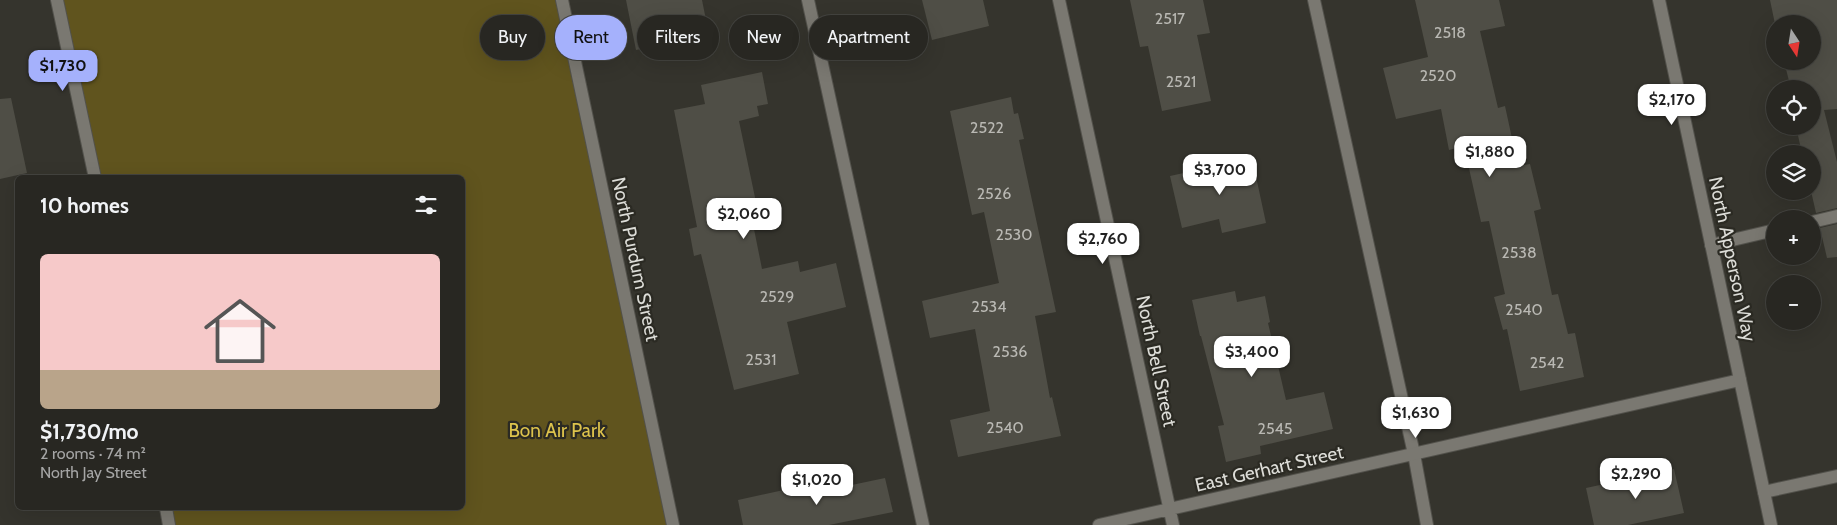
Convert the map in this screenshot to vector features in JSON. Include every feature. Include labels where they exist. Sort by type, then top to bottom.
[{"type":"street","points":[[57,0],[94,175]]},
{"type":"street","name":"North Purdum Street","points":[[562,0],[673,525]]},
{"type":"street","points":[[808,0],[923,525]]},
{"type":"street","name":"North Bell Street","points":[[1059,0],[1173,525]]},
{"type":"street","points":[[1314,0],[1414,454],[1427,525]]},
{"type":"street","name":"North Apperson Way","points":[[1659,0],[1771,525]]},
{"type":"street","points":[[1821,220],[1837,216]]},
{"type":"street","points":[[1711,245],[1766,232]]},
{"type":"street","name":"East Gerhart Street","points":[[1099,525],[1740,380]]},
{"type":"street","points":[[1764,492],[1837,476]]},
{"type":"street","points":[[166,510],[169,525]]},
{"type":"green space","name":"Bon Air Park","points":[[57,0],[562,0],[565,15],[555,15],[555,60],[575,60],[673,525],[169,525],[166,510],[465,510],[465,175],[95,175]]},
{"type":"building","points":[[626,0],[702,0],[705,15],[637,15],[636,50]]},
{"type":"building","points":[[922,0],[983,0],[989,26],[932,40],[928,15],[926,15]]},
{"type":"building","points":[[1130,0],[1203,0],[1210,33],[1197,35],[1211,101],[1162,111],[1148,46],[1140,47]]},
{"type":"building","points":[[1415,0],[1499,0],[1505,26],[1480,31],[1498,108],[1505,106],[1518,166],[1530,164],[1541,209],[1534,211],[1552,295],[1558,294],[1568,334],[1575,333],[1584,377],[1520,391],[1507,329],[1503,330],[1494,297],[1505,294],[1489,221],[1481,222],[1464,146],[1449,150],[1441,109],[1396,119],[1383,68],[1428,57]]},
{"type":"building","points":[[1770,0],[1837,0],[1837,109],[1824,110],[1837,162],[1837,208],[1821,212],[1821,210],[1815,210],[1813,200],[1821,200],[1821,145],[1800,145],[1798,135],[1821,135],[1821,80],[1789,80],[1786,70],[1821,70],[1821,15],[1773,15]]},
{"type":"building","points":[[762,72],[768,104],[757,106],[759,116],[739,121],[757,207],[750,209],[762,269],[798,261],[800,272],[836,263],[846,307],[787,322],[799,374],[734,390],[701,254],[694,256],[689,229],[697,227],[674,110],[705,104],[701,85]]},
{"type":"building","points":[[1011,97],[1014,114],[1018,113],[1024,139],[1019,140],[1056,312],[1035,316],[1050,398],[1052,397],[1061,436],[958,457],[950,420],[990,411],[975,329],[930,338],[922,301],[999,283],[984,212],[972,215],[950,111]]},
{"type":"building","points":[[11,98],[27,173],[0,179],[0,99]]},
{"type":"building","points":[[1252,158],[1266,223],[1222,233],[1219,219],[1182,228],[1170,176]]},
{"type":"building","points":[[1837,224],[1837,257],[1827,258],[1821,228]]},
{"type":"building","points":[[1235,291],[1237,302],[1265,296],[1270,322],[1268,323],[1286,400],[1324,392],[1333,429],[1260,446],[1261,454],[1226,462],[1218,426],[1224,425],[1192,300]]},
{"type":"building","points":[[1674,469],[1684,513],[1628,525],[1594,525],[1586,488]]},
{"type":"building","points":[[885,478],[893,512],[829,525],[743,525],[738,500],[802,486],[804,495]]}]
